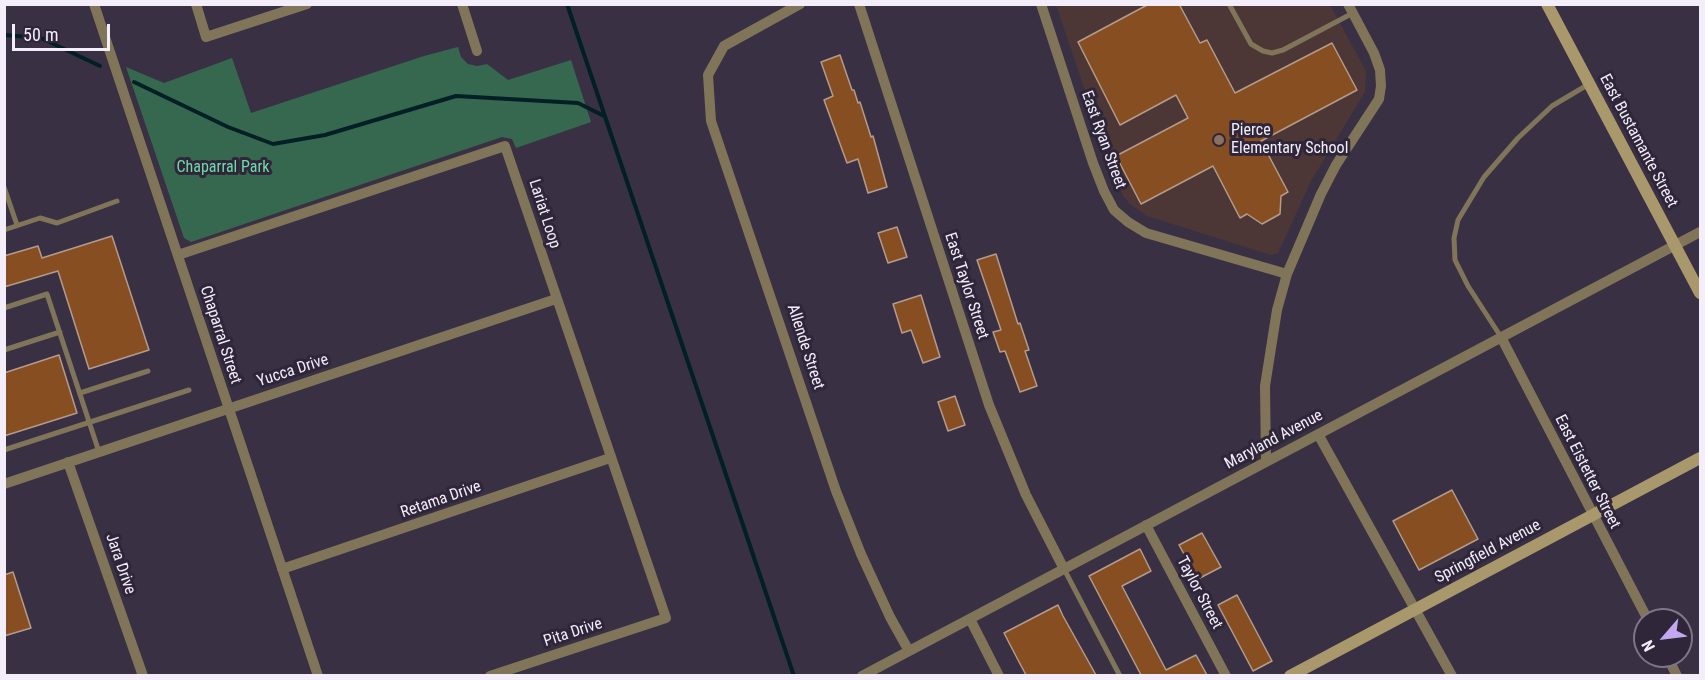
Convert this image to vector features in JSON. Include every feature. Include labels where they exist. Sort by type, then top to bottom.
[{"type":"main road","name":"East Bustamante Street","points":[[1547,4],[1701,293]]},
{"type":"main road","name":"Springfield Avenue","points":[[1290,675],[1701,458]]},
{"type":"street","name":"Chaparral Street","points":[[94,4],[318,675]]},
{"type":"street","points":[[196,4],[206,37],[307,4]]},
{"type":"street","points":[[462,4],[477,51]]},
{"type":"street","name":"Allende Street","points":[[800,4],[724,46],[708,75],[711,121],[836,490],[861,554],[890,617],[909,651]]},
{"type":"street","name":"East Taylor Street","points":[[860,4],[989,405],[1026,495],[1064,569]]},
{"type":"street","name":"East Ryan Street","points":[[1041,4],[1093,163],[1114,210],[1146,233],[1287,274]]},
{"type":"street","points":[[1266,461],[1265,386],[1277,310],[1287,274],[1321,194],[1336,165],[1378,99],[1382,86],[1380,70],[1374,53],[1351,9]]},
{"type":"street","name":"Lariat Loop","points":[[178,255],[505,146],[666,618]]},
{"type":"street","name":"Maryland Avenue","points":[[862,675],[1701,231]]},
{"type":"street","name":"Yucca Drive","points":[[4,484],[556,299]]},
{"type":"street","name":"East Eistetter Street","points":[[1501,337],[1642,608]]},
{"type":"street","points":[[1318,434],[1452,675]]},
{"type":"street","name":"Retama Drive","points":[[282,569],[610,459]]},
{"type":"street","name":"Jara Drive","points":[[68,462],[143,675]]},
{"type":"street","name":"Taylor Street","points":[[1146,525],[1226,675]]},
{"type":"street","name":"Pita Drive","points":[[490,675],[666,618]]},
{"type":"street","points":[[970,619],[999,675]]},
{"type":"lane","points":[[1229,4],[1251,44],[1260,50],[1272,53],[1283,50],[1351,9]]},
{"type":"lane","points":[[1501,337],[1458,267],[1454,252],[1458,220],[1484,177],[1518,138],[1552,106],[1589,84]]},
{"type":"lane","points":[[4,187],[17,225]]},
{"type":"lane","points":[[4,230],[40,218],[57,223],[117,201]]},
{"type":"lane","points":[[4,308],[47,294],[99,452]]},
{"type":"lane","points":[[4,350],[60,332]]},
{"type":"lane","points":[[80,393],[148,371]]},
{"type":"lane","points":[[4,450],[189,390]]},
{"type":"lane","points":[[1064,569],[1120,675]]},
{"type":"shaded area","name":"Pierce Elementary School","points":[[1056,5],[1330,5],[1366,71],[1365,92],[1311,181],[1278,253],[1271,255],[1147,216],[1130,204],[1123,196],[1114,176]]},
{"type":"green space","name":"Chaparral Park","points":[[458,47],[461,57],[468,64],[477,66],[487,64],[508,80],[571,60],[591,122],[516,148],[512,139],[502,137],[191,242],[184,238],[126,67],[164,83],[232,58],[251,113]]},
{"type":"building","points":[[1149,4],[1179,4],[1200,43],[1207,40],[1235,93],[1332,43],[1357,90],[1261,141],[1288,192],[1281,196],[1280,214],[1262,224],[1247,214],[1240,218],[1213,166],[1141,204],[1116,156],[1188,118],[1176,95],[1120,125],[1078,42]]},
{"type":"building","points":[[840,55],[852,90],[854,90],[858,103],[860,102],[871,137],[873,136],[887,187],[868,193],[858,159],[847,163],[824,100],[833,96],[821,62]]},
{"type":"building","points":[[897,227],[907,257],[888,263],[878,233]]},
{"type":"building","points":[[112,236],[149,350],[89,369],[58,271],[4,287],[4,256],[38,246],[42,258]]},
{"type":"building","points":[[996,254],[1018,324],[1020,323],[1029,350],[1025,351],[1037,386],[1020,392],[1005,351],[1000,352],[993,332],[1001,330],[977,260]]},
{"type":"building","points":[[921,295],[940,357],[923,363],[911,330],[902,333],[893,304]]},
{"type":"building","points":[[59,355],[77,413],[4,436],[4,373]]},
{"type":"building","points":[[955,396],[965,425],[948,431],[938,402]]},
{"type":"building","points":[[1452,490],[1478,539],[1419,570],[1393,521]]},
{"type":"building","points":[[1202,533],[1221,567],[1198,579],[1179,545]]},
{"type":"building","points":[[1140,549],[1151,571],[1122,586],[1166,670],[1196,655],[1207,675],[1141,675],[1089,576]]},
{"type":"building","points":[[13,572],[31,628],[4,636],[4,575]]},
{"type":"building","points":[[1237,595],[1272,661],[1253,671],[1218,605]]},
{"type":"building","points":[[1058,605],[1096,675],[1026,675],[1004,633]]},
{"type":"waterway","points":[[567,4],[794,676]]},
{"type":"waterway","points":[[4,35],[41,38],[100,66]]},
{"type":"waterway","points":[[134,82],[228,127],[273,144],[325,135],[456,96],[578,103],[604,116]]},
{"type":"place","name":"Pierce Elementary School","points":[[1219,140]]}]
